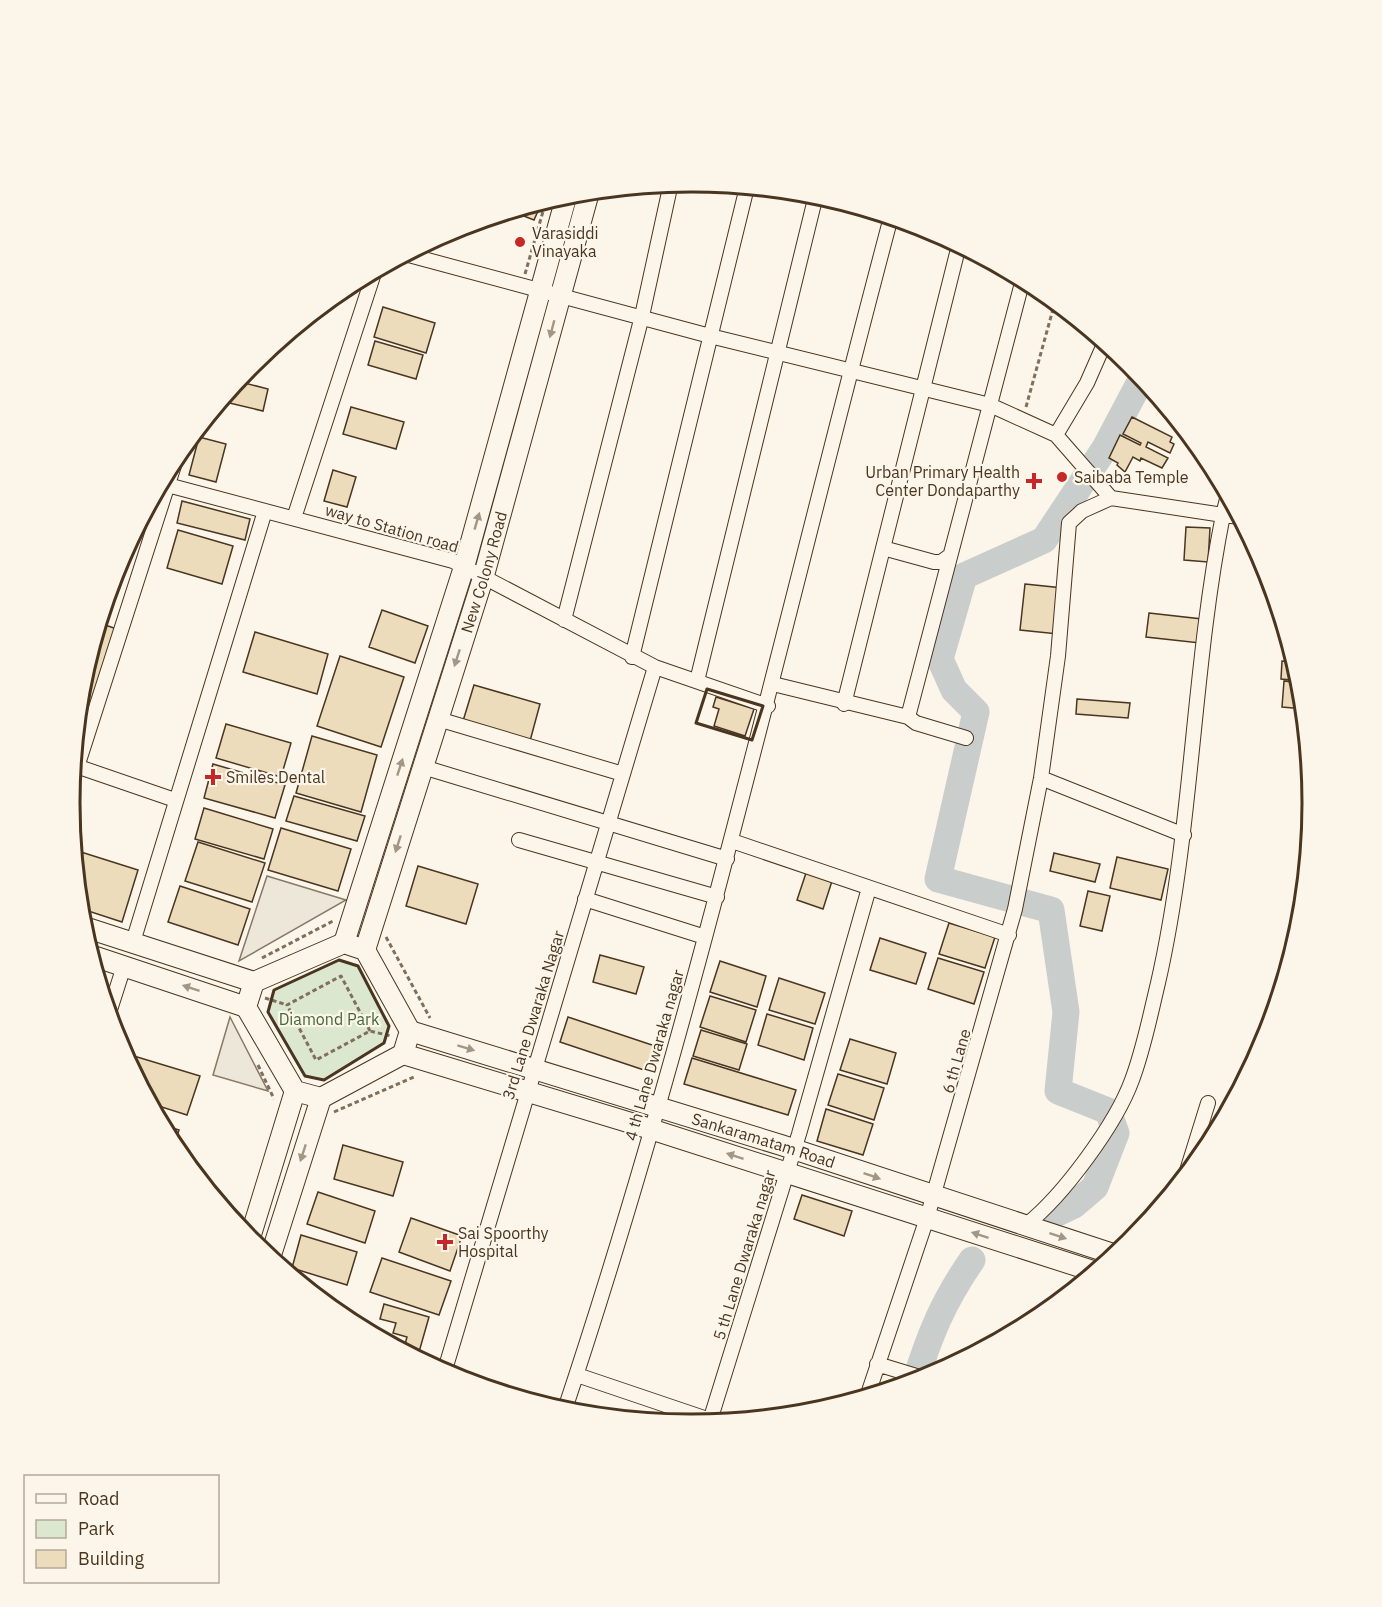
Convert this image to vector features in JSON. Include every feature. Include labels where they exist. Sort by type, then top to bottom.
[{"type":"main road","name":"New Colony Road","points":[[365,950],[484,575],[587,201]]},
{"type":"main road","name":"New Colony Road","points":[[344,943],[464,567],[531,286],[562,206]]},
{"type":"main road","points":[[93,930],[254,982],[344,943],[365,950],[410,1032],[403,1054],[321,1098],[273,1249]]},
{"type":"main road","points":[[99,958],[246,1007],[295,1090],[321,1098]]},
{"type":"main road","points":[[246,1007],[254,982]]},
{"type":"main road","name":"Sankaramatam Road","points":[[410,1032],[795,1150],[1106,1252]]},
{"type":"main road","name":"Sankaramatam Road","points":[[403,1054],[650,1129],[1087,1269]]},
{"type":"main road","points":[[253,1229],[295,1090]]},
{"type":"street","points":[[564,620],[642,316],[669,193]]},
{"type":"street","points":[[632,657],[745,194]]},
{"type":"street","points":[[697,681],[814,205]]},
{"type":"street","name":"4 th Lane Dwaraka nagar","points":[[568,1402],[657,1107],[728,859],[889,225]]},
{"type":"street","points":[[844,704],[957,253]]},
{"type":"street","points":[[417,257],[710,336],[990,405],[1056,435],[1111,498],[1230,516]]},
{"type":"street","points":[[294,518],[371,283]]},
{"type":"street","points":[[908,717],[948,557],[1021,289]]},
{"type":"street","points":[[1056,435],[1087,383],[1101,351]]},
{"type":"street","name":"way to Station road","points":[[169,485],[429,554],[484,575],[632,657],[768,706]]},
{"type":"street","name":"6 th Lane","points":[[870,1388],[934,1196],[1009,935],[1021,884],[1041,778],[1058,656],[1069,524],[1082,511],[1111,498]]},
{"type":"street","points":[[83,739],[157,505]]},
{"type":"street","points":[[1026,1225],[1060,1193],[1119,1108],[1132,1082],[1145,1040],[1173,916],[1208,616],[1225,506]]},
{"type":"street","points":[[133,942],[265,511]]},
{"type":"street","points":[[883,548],[934,562],[942,562],[948,557]]},
{"type":"street","name":"3rd Lane Dwaraka Nagar","points":[[447,1363],[655,667]]},
{"type":"street","points":[[773,684],[844,704],[908,717],[916,723],[966,738]]},
{"type":"street","points":[[438,719],[622,774]]},
{"type":"street","points":[[423,767],[609,821],[728,859]]},
{"type":"street","points":[[81,768],[175,800]]},
{"type":"street","points":[[1041,778],[1184,835]]},
{"type":"street","points":[[519,840],[717,897]]},
{"type":"street","points":[[732,841],[1009,935]]},
{"type":"street","name":"5 th Lane Dwaraka nagar","points":[[711,1414],[795,1150],[869,888]]},
{"type":"street","points":[[585,899],[705,937]]},
{"type":"street","points":[[113,1002],[124,966]]},
{"type":"street","points":[[1193,1152],[1208,1103]]},
{"type":"street","points":[[877,1364],[910,1374]]},
{"type":"street","points":[[577,1375],[689,1415]]},
{"type":"path","points":[[531,286],[544,210]]},
{"type":"path","points":[[1022,421],[1053,311]]},
{"type":"path","points":[[259,960],[334,921]]},
{"type":"path","points":[[390,927],[386,938],[431,1021]]},
{"type":"path","points":[[341,976],[370,1031],[316,1060],[287,1005],[341,976]]},
{"type":"path","points":[[254,1056],[274,1097],[271,1108]]},
{"type":"green space","name":"Diamond Park","points":[[339,960],[358,966],[389,1026],[384,1043],[324,1080],[305,1076],[268,1012],[274,990]]},
{"type":"shaded area","points":[[267,876],[346,900],[239,961]]},
{"type":"shaded area","points":[[230,1017],[268,1091],[213,1075]]},
{"type":"building","points":[[538,212],[534,220],[523,216]]},
{"type":"building","points":[[383,307],[435,323],[426,353],[374,337]]},
{"type":"building","points":[[375,341],[423,355],[416,379],[368,365]]},
{"type":"building","points":[[247,384],[268,389],[263,411],[229,403]]},
{"type":"building","points":[[351,407],[404,422],[396,449],[343,434]]},
{"type":"building","points":[[1132,417],[1172,437],[1170,442],[1174,444],[1170,453],[1148,442],[1146,447],[1168,458],[1162,468],[1141,458],[1140,461],[1133,457],[1125,472],[1117,465],[1118,463],[1109,458],[1120,435],[1140,445],[1141,443],[1123,434]]},
{"type":"building","points":[[201,438],[226,444],[216,482],[189,475],[197,443]]},
{"type":"building","points":[[333,470],[356,477],[347,507],[324,501]]},
{"type":"building","points":[[182,501],[250,519],[245,540],[177,523]]},
{"type":"building","points":[[1186,527],[1210,528],[1208,562],[1184,560]]},
{"type":"building","points":[[178,530],[233,546],[222,584],[167,568]]},
{"type":"building","points":[[1025,584],[1063,588],[1058,634],[1020,630]]},
{"type":"building","points":[[382,610],[428,626],[415,663],[369,647]]},
{"type":"building","points":[[1149,613],[1202,619],[1200,643],[1146,637]]},
{"type":"building","points":[[106,625],[117,629],[85,725],[91,684]]},
{"type":"building","points":[[255,632],[328,654],[317,694],[243,672]]},
{"type":"building","points":[[340,656],[404,677],[381,747],[317,726]]},
{"type":"building","points":[[1282,661],[1286,661],[1290,680],[1281,679]]},
{"type":"building","points":[[1284,681],[1290,682],[1295,708],[1282,707]]},
{"type":"building","points":[[474,685],[540,704],[530,741],[463,721]]},
{"type":"building","points":[[716,697],[754,709],[745,736],[714,726],[719,709],[713,707]]},
{"type":"building","points":[[1077,699],[1130,703],[1128,718],[1076,714]]},
{"type":"building","points":[[226,724],[291,743],[281,777],[216,758]]},
{"type":"building","points":[[312,736],[377,755],[361,812],[296,793]]},
{"type":"building","points":[[213,764],[285,785],[275,818],[204,798]]},
{"type":"building","points":[[294,796],[365,816],[357,841],[286,821]]},
{"type":"building","points":[[204,808],[273,829],[264,859],[195,839]]},
{"type":"building","points":[[281,828],[351,849],[338,891],[268,870]]},
{"type":"building","points":[[198,842],[265,863],[252,902],[185,881]]},
{"type":"building","points":[[82,852],[138,870],[122,922],[89,911]]},
{"type":"building","points":[[1054,853],[1100,864],[1095,882],[1050,871]]},
{"type":"building","points":[[1117,857],[1168,869],[1161,900],[1110,888]]},
{"type":"building","points":[[418,866],[478,884],[466,924],[406,906]]},
{"type":"building","points":[[807,870],[833,878],[823,909],[797,900]]},
{"type":"building","points":[[180,886],[250,909],[238,945],[168,922]]},
{"type":"building","points":[[1088,891],[1110,896],[1102,931],[1080,926]]},
{"type":"building","points":[[949,923],[995,937],[985,968],[939,954]]},
{"type":"building","points":[[880,938],[926,953],[916,984],[870,970]]},
{"type":"building","points":[[600,955],[644,967],[636,994],[593,982]]},
{"type":"building","points":[[938,958],[984,972],[974,1004],[928,989]]},
{"type":"building","points":[[720,961],[766,976],[757,1007],[710,992]]},
{"type":"building","points":[[779,978],[825,993],[815,1024],[769,1010]]},
{"type":"building","points":[[710,996],[756,1010],[746,1042],[700,1027]]},
{"type":"building","points":[[767,1014],[813,1028],[804,1060],[758,1045]]},
{"type":"building","points":[[568,1017],[661,1048],[653,1073],[560,1042]]},
{"type":"building","points":[[701,1030],[747,1044],[739,1070],[693,1056]]},
{"type":"building","points":[[850,1039],[896,1053],[887,1084],[840,1070]]},
{"type":"building","points":[[135,1056],[200,1076],[187,1115],[160,1106]]},
{"type":"building","points":[[692,1058],[796,1090],[788,1115],[684,1084]]},
{"type":"building","points":[[838,1074],[884,1088],[874,1120],[828,1105]]},
{"type":"building","points":[[826,1109],[873,1124],[863,1155],[817,1141]]},
{"type":"building","points":[[343,1145],[403,1162],[393,1196],[334,1179]]},
{"type":"building","points":[[318,1192],[375,1211],[365,1243],[307,1224]]},
{"type":"building","points":[[802,1195],[852,1211],[844,1236],[794,1219]]},
{"type":"building","points":[[411,1218],[462,1236],[450,1271],[399,1252]]},
{"type":"building","points":[[301,1235],[357,1252],[347,1285],[292,1267]]},
{"type":"building","points":[[382,1258],[451,1281],[439,1315],[370,1292]]},
{"type":"building","points":[[384,1304],[429,1317],[419,1351],[405,1344],[407,1337],[393,1333],[396,1323],[380,1319]]},
{"type":"waterway","points":[[1051,1216],[1074,1205],[1095,1187],[1116,1133],[1108,1111],[1058,1091],[1066,1012],[1051,910],[938,879],[976,712],[954,690],[940,659],[964,576],[1044,540],[1105,448],[1138,386]]},
{"type":"waterway","points":[[919,1370],[938,1319],[972,1260]]},
{"type":"wall","points":[[707,689],[763,706],[752,740],[696,723],[707,689]]},
{"type":"wall","points":[[339,960],[358,966],[389,1026],[384,1043],[324,1080],[305,1076],[268,1012],[274,990],[339,960]]},
{"type":"place","name":"Varasiddi Vinayaka","points":[[520,242]]},
{"type":"place","name":"Saibaba Temple","points":[[1062,477]]},
{"type":"place","name":"Urban Primary Health Center Dondaparthy","points":[[1034,481]]},
{"type":"place","name":"Smiles Dental","points":[[213,777]]},
{"type":"place","name":"Sai Spoorthy Hospital","points":[[445,1242]]}]
